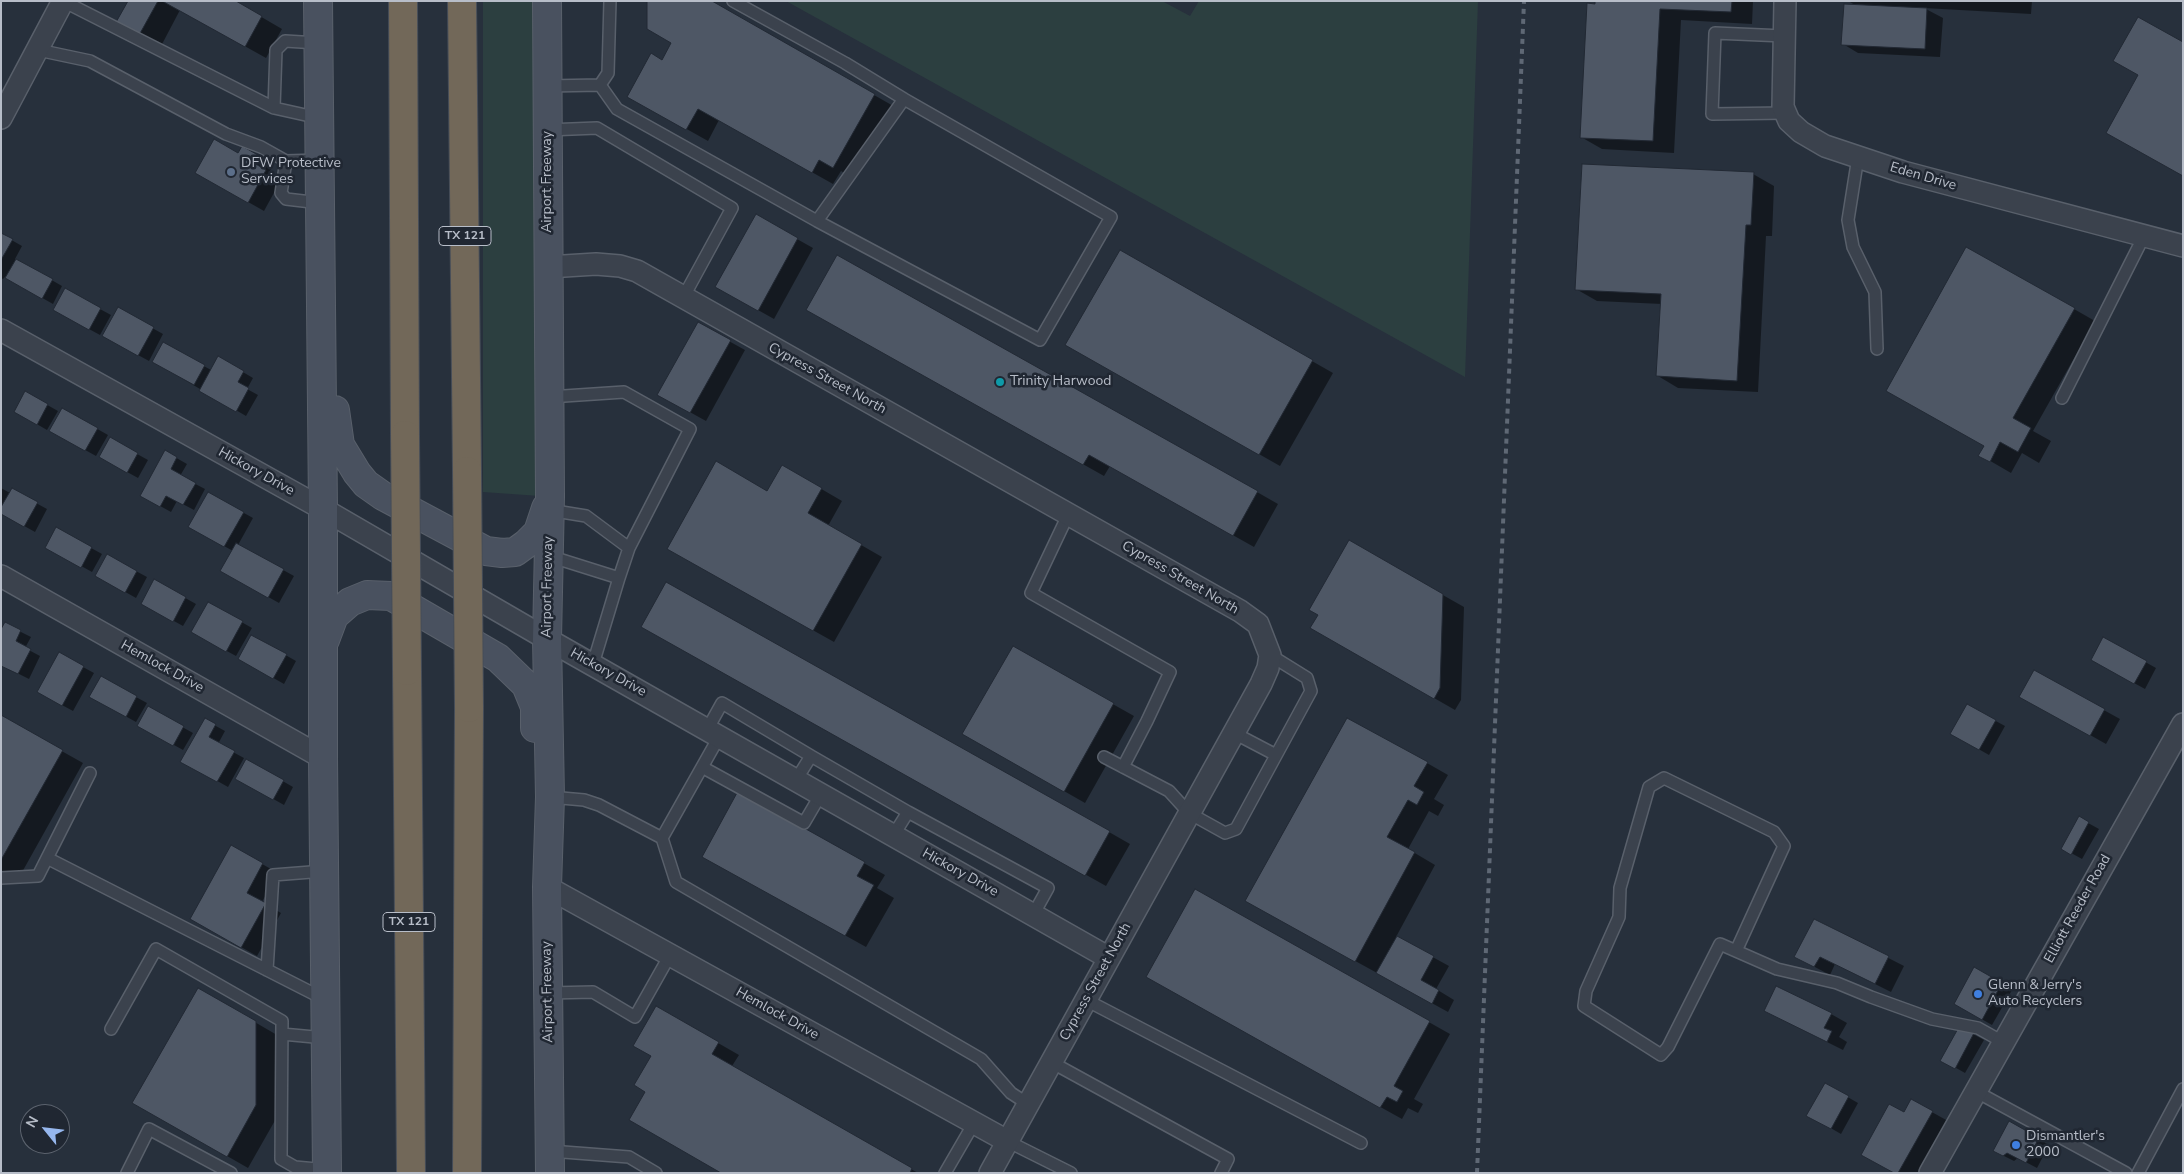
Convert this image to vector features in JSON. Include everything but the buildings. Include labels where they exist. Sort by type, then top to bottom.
[{"type":"highway","name":"TX 121","points":[[402,1],[411,1173]]},
{"type":"highway","name":"TX 121","points":[[462,1],[469,708],[467,1173]]},
{"type":"main road","points":[[318,1],[323,509],[322,758],[328,1172]]},
{"type":"main road","name":"Airport Freeway","points":[[547,1],[549,397],[547,639],[550,797],[547,888],[550,1162]]},
{"type":"main road","points":[[320,282],[340,445],[366,484],[383,496],[486,551],[502,553],[515,552],[538,532],[549,503]]},
{"type":"main road","points":[[322,649],[334,616],[350,602],[367,595],[391,596],[498,658],[526,685],[535,707],[536,779],[550,797]]},
{"type":"street","points":[[4,108],[38,50],[63,1]]},
{"type":"street","points":[[1785,1],[1783,107],[1785,113]]},
{"type":"street","name":"Eden Drive","points":[[1785,113],[1789,121],[1801,132],[1824,146],[1903,172],[2183,246]]},
{"type":"street","name":"Cypress Street North","points":[[548,267],[596,264],[620,266],[637,272],[1246,615],[1258,624],[1270,655],[1268,668],[1261,684],[990,1173]]},
{"type":"street","name":"Hickory Drive","points":[[1,330],[323,509],[547,639],[1109,958]]},
{"type":"street","name":"Hemlock Drive","points":[[1,576],[322,758]]},
{"type":"street","name":"Elliott Reeder Road","points":[[1930,1173],[2183,724]]},
{"type":"street","name":"Hemlock Drive","points":[[547,888],[1008,1141]]},
{"type":"lane","points":[[63,1],[274,108],[319,118]]},
{"type":"lane","points":[[600,85],[608,73],[610,1]]},
{"type":"lane","points":[[600,85],[617,109],[817,221],[1040,340],[1112,217],[904,99],[845,63],[733,1]]},
{"type":"lane","points":[[1784,36],[1715,33],[1712,114],[1785,113]]},
{"type":"lane","points":[[274,108],[276,50],[285,41],[318,43]]},
{"type":"lane","points":[[38,50],[90,61],[226,134],[261,147],[286,161],[320,160]]},
{"type":"lane","points":[[547,86],[600,85]]},
{"type":"lane","points":[[817,221],[904,99]]},
{"type":"lane","points":[[547,130],[597,128],[732,208],[683,298]]},
{"type":"lane","points":[[1858,157],[1848,220],[1853,247],[1875,292],[1877,349]]},
{"type":"lane","points":[[286,161],[281,193],[286,199],[320,203]]},
{"type":"lane","points":[[2062,398],[2144,236]]},
{"type":"lane","points":[[549,397],[624,392],[690,430],[629,548],[593,664]]},
{"type":"lane","points":[[549,503],[586,516],[629,548]]},
{"type":"lane","points":[[1068,515],[1031,593],[1170,672],[1147,722],[1123,767]]},
{"type":"lane","points":[[549,556],[619,578]]},
{"type":"lane","points":[[1104,757],[1169,791],[1189,813],[1225,833],[1236,829],[1311,691],[1307,678],[1270,655]]},
{"type":"lane","points":[[662,838],[702,767],[722,703],[908,812],[1048,888],[1033,915]]},
{"type":"lane","points":[[1234,733],[1276,755]]},
{"type":"lane","points":[[796,780],[811,756]]},
{"type":"lane","points":[[702,767],[804,823],[820,794]]},
{"type":"lane","points":[[1,878],[38,876],[90,773]]},
{"type":"lane","points":[[1736,950],[1784,846],[1774,832],[1664,778],[1649,787],[1620,888],[1619,917],[1586,991],[1584,1006],[1661,1055],[1668,1047],[1720,944],[1777,968],[1837,983],[1932,1019],[1978,1028],[2003,1042]]},
{"type":"lane","points":[[550,797],[584,800],[598,805],[662,838],[676,882],[981,1059],[1011,1092],[1028,1104]]},
{"type":"lane","points":[[893,836],[908,812]]},
{"type":"lane","points":[[47,858],[325,999]]},
{"type":"lane","points":[[267,970],[273,875],[324,871]]},
{"type":"lane","points":[[111,1029],[156,949],[282,1021],[281,1159],[295,1167],[328,1172]]},
{"type":"lane","points":[[548,993],[593,992],[634,1017],[670,955]]},
{"type":"lane","points":[[1086,1000],[1361,1143]]},
{"type":"lane","points":[[282,1034],[325,1038]]},
{"type":"lane","points":[[1052,1062],[1228,1159],[1221,1173]]},
{"type":"lane","points":[[2138,1173],[2183,1090]]},
{"type":"lane","points":[[1975,1091],[2126,1173]]},
{"type":"lane","points":[[945,1173],[974,1123]]},
{"type":"lane","points":[[127,1173],[149,1129],[231,1173]]},
{"type":"lane","points":[[1008,1141],[1071,1173]]},
{"type":"lane","points":[[550,1162],[628,1157],[656,1173]]},
{"type":"shaded area","points":[[483,1],[537,1],[540,496],[483,492]]},
{"type":"shaded area","points":[[786,1],[1162,1],[1190,16],[1199,1],[1478,1],[1465,377]]},
{"type":"railway","points":[[1477,1173],[1524,1]]},
{"type":"place","name":"DFW Protective Services","points":[[231,172]]},
{"type":"place","name":"Trinity Harwood","points":[[1000,382]]},
{"type":"place","name":"Glenn & Jerry's Auto Recyclers","points":[[1978,994]]},
{"type":"place","name":"Dismantler's 2000","points":[[2016,1145]]}]
